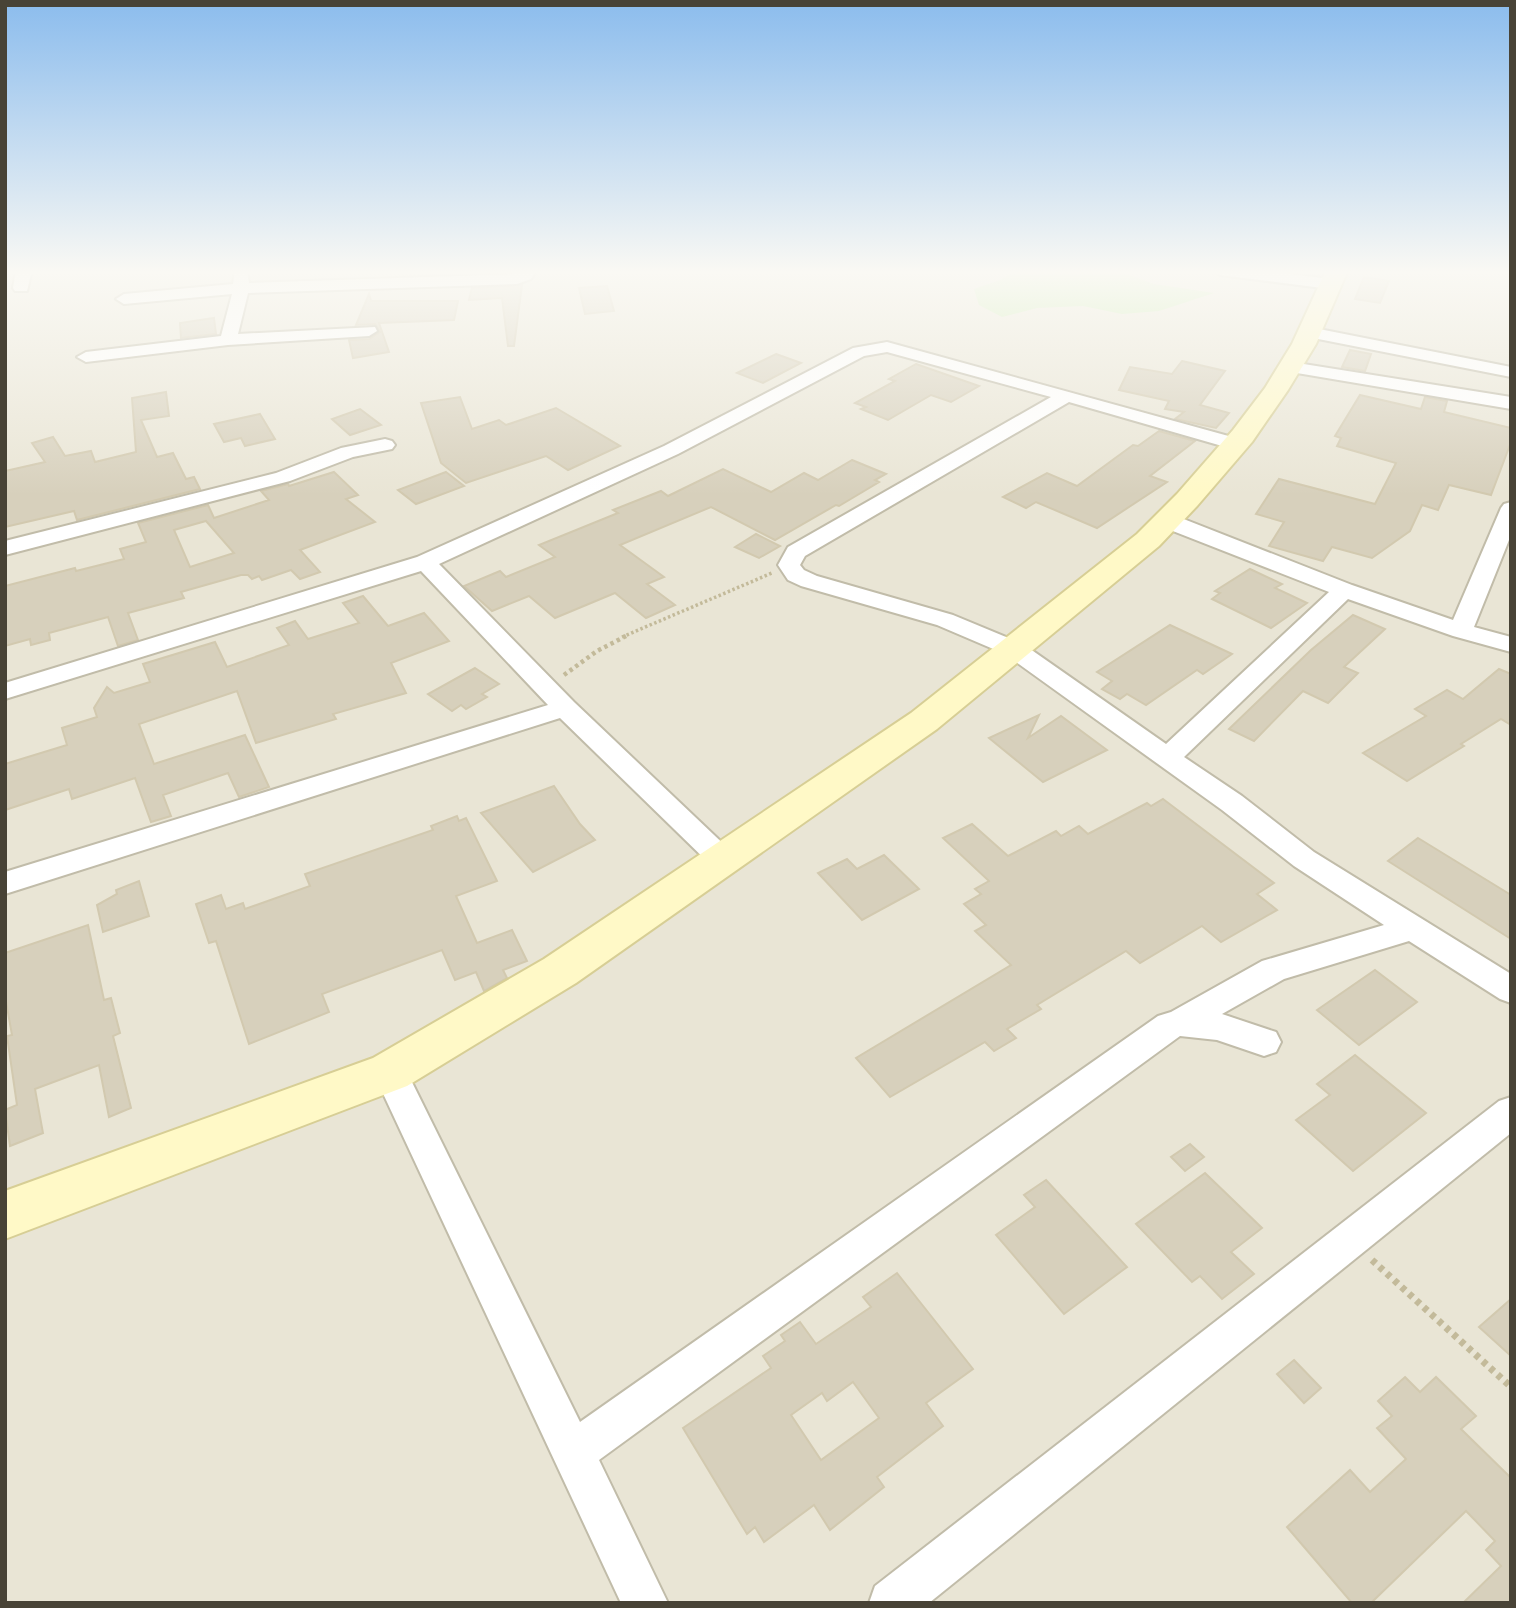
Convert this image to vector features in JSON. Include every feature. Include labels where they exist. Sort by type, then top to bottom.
[{"type":"street","points":[[86,357],[186,345]]},
{"type":"street","points":[[5,1214],[54,1199],[390,1072],[560,971],[924,720],[1148,540],[1236,444],[1291,367],[1302,345]]},
{"type":"street","points":[[1375,345],[1511,372]]},
{"type":"street","points":[[5,691],[425,562],[671,450],[859,352],[887,347],[1236,444]]},
{"type":"street","points":[[1291,367],[1511,403]]},
{"type":"street","points":[[1067,396],[796,552],[789,566],[796,575],[809,581],[945,620],[1014,649],[1232,803],[1304,859],[1511,990]]},
{"type":"street","points":[[5,548],[283,477],[348,452],[385,445]]},
{"type":"street","points":[[1461,631],[1511,508]]},
{"type":"street","points":[[1168,521],[1344,590],[1461,631],[1511,645]]},
{"type":"street","points":[[425,562],[565,708],[723,860]]},
{"type":"street","points":[[1167,758],[1344,590]]},
{"type":"street","points":[[5,883],[565,708]]},
{"type":"street","points":[[573,1453],[1170,1026],[1273,970],[1415,927]]},
{"type":"street","points":[[1184,1020],[1264,1042]]},
{"type":"street","points":[[390,1072],[645,1603]]},
{"type":"street","points":[[906,1598],[1511,1112]]},
{"type":"path","points":[[546,688],[597,651],[642,627],[789,566]]},
{"type":"path","points":[[1350,1239],[1511,1387]]},
{"type":"shaded area","points":[[5,345],[1511,345],[1511,1603],[5,1603]]},
{"type":"building","points":[[350,345],[387,345],[389,352],[353,358]]},
{"type":"building","points":[[1350,350],[1371,354],[1365,371],[1342,367]]},
{"type":"building","points":[[776,354],[801,363],[763,383],[737,373]]},
{"type":"building","points":[[1182,361],[1225,371],[1200,405],[1229,413],[1216,428],[1175,419],[1184,412],[1165,409],[1169,401],[1119,390],[1130,367],[1172,374]]},
{"type":"building","points":[[916,364],[979,386],[951,402],[931,395],[888,420],[861,409],[866,407],[855,403],[895,381],[889,379]]},
{"type":"building","points":[[166,392],[169,416],[141,420],[157,457],[173,453],[186,479],[194,477],[200,489],[77,520],[74,511],[5,527],[5,471],[45,462],[32,443],[53,437],[65,456],[91,451],[95,462],[136,452],[132,398]]},
{"type":"building","points":[[1360,395],[1421,409],[1425,397],[1447,401],[1444,412],[1511,428],[1511,442],[1491,495],[1449,485],[1438,510],[1422,505],[1410,531],[1372,558],[1332,547],[1323,561],[1269,546],[1284,522],[1256,514],[1279,479],[1375,504],[1396,463],[1337,446],[1341,438],[1335,436]]},
{"type":"building","points":[[460,397],[472,429],[499,420],[506,425],[556,408],[620,446],[568,470],[546,456],[466,483],[441,463],[421,403]]},
{"type":"building","points":[[360,409],[381,425],[350,435],[332,419]]},
{"type":"building","points":[[260,414],[275,439],[245,446],[241,438],[224,442],[214,424]]},
{"type":"building","points":[[1159,431],[1195,441],[1150,476],[1167,482],[1097,528],[1036,502],[1026,508],[1003,497],[1047,473],[1077,486],[1133,445],[1138,446]]},
{"type":"building","points":[[852,460],[886,474],[875,480],[879,482],[839,506],[836,505],[775,540],[711,507],[620,545],[664,577],[647,584],[675,605],[646,618],[615,593],[555,618],[529,596],[492,611],[464,586],[500,571],[506,577],[555,557],[539,545],[618,513],[613,510],[661,491],[668,496],[723,469],[771,492],[804,473],[818,480]]},
{"type":"building","points":[[334,472],[358,495],[346,499],[375,522],[300,550],[320,572],[300,579],[291,570],[262,580],[259,576],[252,579],[248,575],[241,575],[181,592],[184,598],[128,613],[138,640],[118,646],[108,617],[49,633],[50,640],[31,645],[30,639],[5,646],[5,586],[124,559],[120,549],[146,542],[138,523],[208,505],[214,518],[269,500],[261,491],[288,484],[289,486]],"holes":[[[206,521],[234,553],[190,567],[174,530]]]},
{"type":"building","points":[[446,472],[464,486],[416,504],[398,490]]},
{"type":"building","points":[[756,534],[780,546],[759,558],[735,547]]},
{"type":"building","points":[[1250,569],[1282,584],[1275,588],[1307,603],[1271,628],[1212,599],[1220,593],[1215,591]]},
{"type":"building","points":[[363,596],[388,626],[424,613],[449,641],[391,663],[406,693],[333,714],[336,719],[256,743],[237,691],[139,724],[154,764],[245,735],[269,787],[239,797],[228,773],[163,795],[171,816],[151,822],[135,778],[72,799],[69,789],[5,810],[5,764],[67,745],[62,728],[97,717],[94,708],[107,687],[114,693],[150,682],[143,664],[215,642],[227,667],[289,645],[277,628],[295,621],[308,639],[359,623],[343,603]]},
{"type":"building","points":[[1353,615],[1385,629],[1344,667],[1358,673],[1328,703],[1303,691],[1254,741],[1229,729],[1311,650]]},
{"type":"building","points":[[1170,625],[1232,654],[1203,674],[1197,670],[1146,705],[1127,694],[1120,699],[1102,689],[1112,681],[1097,672]]},
{"type":"building","points":[[475,668],[499,684],[482,694],[487,697],[466,709],[461,705],[452,711],[428,694]]},
{"type":"building","points":[[1499,669],[1511,674],[1511,725],[1501,719],[1461,744],[1464,746],[1407,781],[1363,753],[1426,716],[1415,709],[1447,690],[1463,699]]},
{"type":"building","points":[[1039,715],[1028,738],[1061,716],[1107,750],[1043,782],[989,738]]},
{"type":"building","points":[[554,786],[580,824],[595,840],[533,872],[481,813]]},
{"type":"building","points":[[1163,799],[1274,883],[1257,894],[1277,910],[1221,942],[1202,926],[1140,963],[1126,951],[1037,1005],[1041,1009],[1007,1029],[1016,1038],[994,1051],[985,1042],[890,1097],[856,1058],[1011,965],[975,931],[986,925],[964,904],[981,894],[975,889],[989,881],[943,838],[972,824],[1008,856],[1056,831],[1061,836],[1079,826],[1088,834],[1147,803],[1151,806]]},
{"type":"building","points":[[457,816],[459,821],[466,818],[497,881],[456,896],[477,943],[512,930],[527,961],[503,970],[507,978],[484,991],[476,972],[455,980],[442,950],[322,994],[329,1012],[249,1044],[216,941],[209,943],[196,904],[221,895],[226,909],[243,903],[245,909],[310,886],[305,874],[433,830],[431,826]]},
{"type":"building","points":[[1418,838],[1511,895],[1511,939],[1388,861]]},
{"type":"building","points":[[884,855],[919,889],[862,920],[818,873],[847,859],[857,869]]},
{"type":"building","points":[[139,881],[149,916],[103,932],[97,905],[117,894],[116,890]]},
{"type":"building","points":[[88,925],[104,1000],[111,998],[120,1033],[113,1036],[131,1108],[109,1117],[99,1065],[35,1089],[43,1133],[10,1146],[5,1110],[17,1105],[7,1036],[12,1035],[5,996],[5,953]]},
{"type":"building","points":[[1375,970],[1417,1002],[1359,1045],[1317,1010]]},
{"type":"building","points":[[1355,1055],[1426,1113],[1353,1171],[1296,1120],[1330,1095],[1317,1084]]},
{"type":"building","points":[[1190,1144],[1204,1157],[1185,1171],[1171,1157]]},
{"type":"building","points":[[1205,1173],[1262,1228],[1231,1252],[1254,1274],[1222,1299],[1200,1276],[1192,1282],[1136,1224]]},
{"type":"building","points":[[1046,1180],[1127,1267],[1064,1314],[996,1235],[1035,1207],[1024,1195]]},
{"type":"building","points":[[897,1273],[973,1369],[926,1403],[943,1426],[877,1477],[884,1487],[830,1530],[814,1505],[764,1542],[755,1527],[747,1534],[683,1428],[771,1368],[763,1356],[785,1341],[781,1335],[800,1322],[816,1344],[871,1307],[863,1297]],"holes":[[[853,1382],[879,1418],[821,1460],[791,1415],[822,1393],[827,1401]]]},
{"type":"building","points":[[1511,1299],[1511,1356],[1479,1327]]},
{"type":"building","points":[[1294,1360],[1321,1388],[1304,1403],[1277,1374]]},
{"type":"building","points":[[1405,1377],[1420,1392],[1436,1377],[1476,1416],[1461,1429],[1511,1478],[1511,1603],[1463,1603],[1501,1566],[1486,1550],[1495,1541],[1466,1511],[1371,1603],[1352,1603],[1287,1527],[1350,1470],[1370,1492],[1406,1459],[1377,1428],[1392,1416],[1378,1401]]}]
